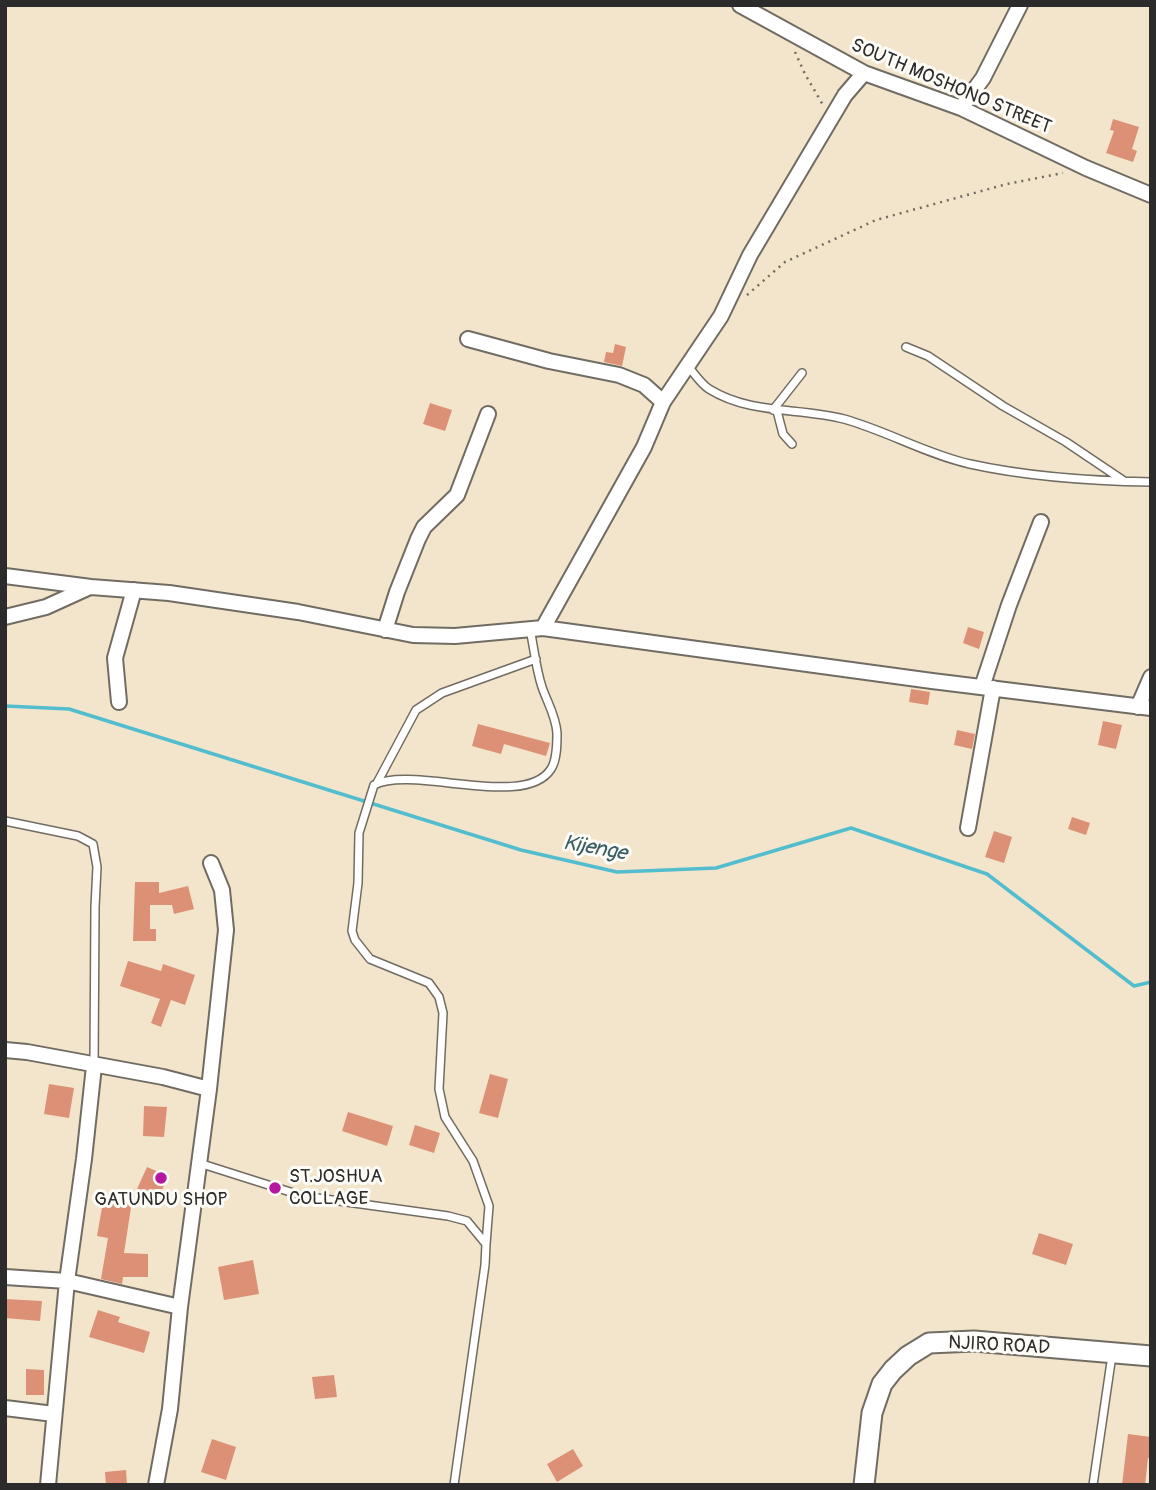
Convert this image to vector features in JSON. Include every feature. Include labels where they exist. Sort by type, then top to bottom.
[{"type":"street","name":"SOUTH MOSHONO STREET","points":[[740,5],[864,73],[961,108],[1086,168],[1151,195]]},
{"type":"street","points":[[961,108],[983,78],[1020,5]]},
{"type":"street","points":[[537,628],[644,447],[663,402],[721,316],[750,255],[845,95],[864,73]]},
{"type":"street","points":[[468,339],[619,376],[644,385],[663,402]]},
{"type":"street","points":[[385,630],[418,539],[425,527],[457,495],[488,414]]},
{"type":"street","points":[[968,828],[988,687],[1009,605],[1041,522]]},
{"type":"street","points":[[5,576],[298,612],[413,635],[456,636],[537,628],[1144,707],[1151,677]]},
{"type":"street","points":[[5,617],[47,607],[92,587]]},
{"type":"street","points":[[119,702],[114,658],[134,590]]},
{"type":"street","points":[[156,1485],[170,1409],[226,930],[222,890],[211,863]]},
{"type":"street","points":[[5,1050],[163,1077],[209,1089]]},
{"type":"street","points":[[48,1485],[67,1281],[94,1066]]},
{"type":"street","points":[[5,1277],[67,1281],[180,1307]]},
{"type":"street","name":"NJIRO ROAD","points":[[864,1485],[872,1413],[882,1384],[908,1356],[929,1343],[974,1340],[1151,1356]]},
{"type":"street","points":[[5,1408],[54,1413]]},
{"type":"lane","points":[[906,347],[928,356],[1125,482]]},
{"type":"lane","points":[[687,365],[707,388],[739,403],[775,411],[843,419],[881,431],[923,450],[969,464],[1045,476],[1151,482]]},
{"type":"lane","points":[[775,411],[802,373]]},
{"type":"lane","points":[[775,411],[783,434],[792,444]]},
{"type":"lane","points":[[375,785],[385,781],[406,780],[495,787],[527,784],[547,774],[555,754],[557,730],[541,684],[536,659],[537,628]]},
{"type":"lane","points":[[454,1485],[477,1326],[489,1206],[473,1161],[445,1117],[439,1089],[443,1013],[439,997],[429,983],[370,959],[359,946],[352,931],[359,863],[358,840],[375,785],[416,710],[442,693],[536,659]]},
{"type":"lane","points":[[5,821],[78,836],[93,844],[97,867],[94,1066]]},
{"type":"lane","points":[[198,1163],[303,1196],[467,1221],[486,1244]]},
{"type":"lane","points":[[1093,1485],[1112,1354]]},
{"type":"path","points":[[792,35],[804,74],[832,117]]},
{"type":"path","points":[[743,298],[785,262],[876,220],[1007,184],[1086,168]]},
{"type":"building","points":[[1113,119],[1139,127],[1132,149],[1137,151],[1133,162],[1106,153],[1114,131],[1110,130]]},
{"type":"building","points":[[615,344],[626,347],[622,366],[604,362],[606,352],[613,353]]},
{"type":"building","points":[[430,403],[452,410],[445,431],[423,424]]},
{"type":"building","points":[[968,627],[984,632],[979,649],[963,643]]},
{"type":"building","points":[[911,689],[930,692],[928,705],[909,702]]},
{"type":"building","points":[[1103,721],[1122,725],[1116,749],[1098,745]]},
{"type":"building","points":[[478,724],[550,743],[546,756],[504,744],[501,754],[472,746]]},
{"type":"building","points":[[957,730],[975,734],[972,749],[954,745]]},
{"type":"building","points":[[1072,817],[1090,823],[1086,835],[1068,829]]},
{"type":"building","points":[[994,831],[1012,837],[1004,863],[985,857]]},
{"type":"building","points":[[135,882],[159,882],[159,893],[188,886],[194,909],[174,914],[172,905],[150,905],[150,929],[156,929],[156,941],[133,941]]},
{"type":"building","points":[[128,961],[161,971],[163,964],[195,975],[185,1005],[171,1000],[161,1027],[151,1023],[160,999],[120,986]]},
{"type":"building","points":[[490,1074],[508,1079],[498,1118],[479,1113]]},
{"type":"building","points":[[49,1084],[74,1088],[69,1118],[44,1114]]},
{"type":"building","points":[[144,1106],[167,1107],[164,1137],[143,1136]]},
{"type":"building","points":[[348,1112],[393,1126],[387,1146],[342,1131]]},
{"type":"building","points":[[415,1125],[440,1133],[434,1153],[409,1145]]},
{"type":"building","points":[[147,1167],[168,1176],[158,1199],[137,1189]]},
{"type":"building","points":[[104,1196],[132,1201],[124,1253],[148,1254],[148,1277],[123,1277],[122,1284],[101,1279],[108,1238],[97,1236]]},
{"type":"building","points":[[1039,1233],[1073,1244],[1066,1265],[1032,1254]]},
{"type":"building","points":[[253,1260],[259,1294],[224,1300],[218,1267]]},
{"type":"building","points":[[5,1299],[42,1301],[40,1321],[5,1318]]},
{"type":"building","points":[[98,1310],[120,1317],[118,1322],[150,1332],[144,1353],[89,1337]]},
{"type":"building","points":[[26,1369],[44,1370],[44,1395],[26,1395]]},
{"type":"building","points":[[334,1375],[337,1397],[315,1399],[312,1377]]},
{"type":"building","points":[[1128,1434],[1151,1437],[1151,1458],[1148,1458],[1145,1485],[1122,1485]]},
{"type":"building","points":[[212,1439],[236,1447],[226,1480],[201,1472]]},
{"type":"building","points":[[573,1449],[583,1466],[557,1482],[547,1464]]},
{"type":"building","points":[[126,1470],[127,1485],[106,1485],[105,1472]]},
{"type":"waterway","name":"Kijenge","points":[[5,706],[69,709],[521,850],[617,872],[716,868],[851,828],[987,874],[1134,986],[1151,982]]},
{"type":"place","name":"GATUNDU SHOP","points":[[161,1178]]},
{"type":"place","name":"ST.JOSHUA COLLAGE","points":[[275,1188]]}]
